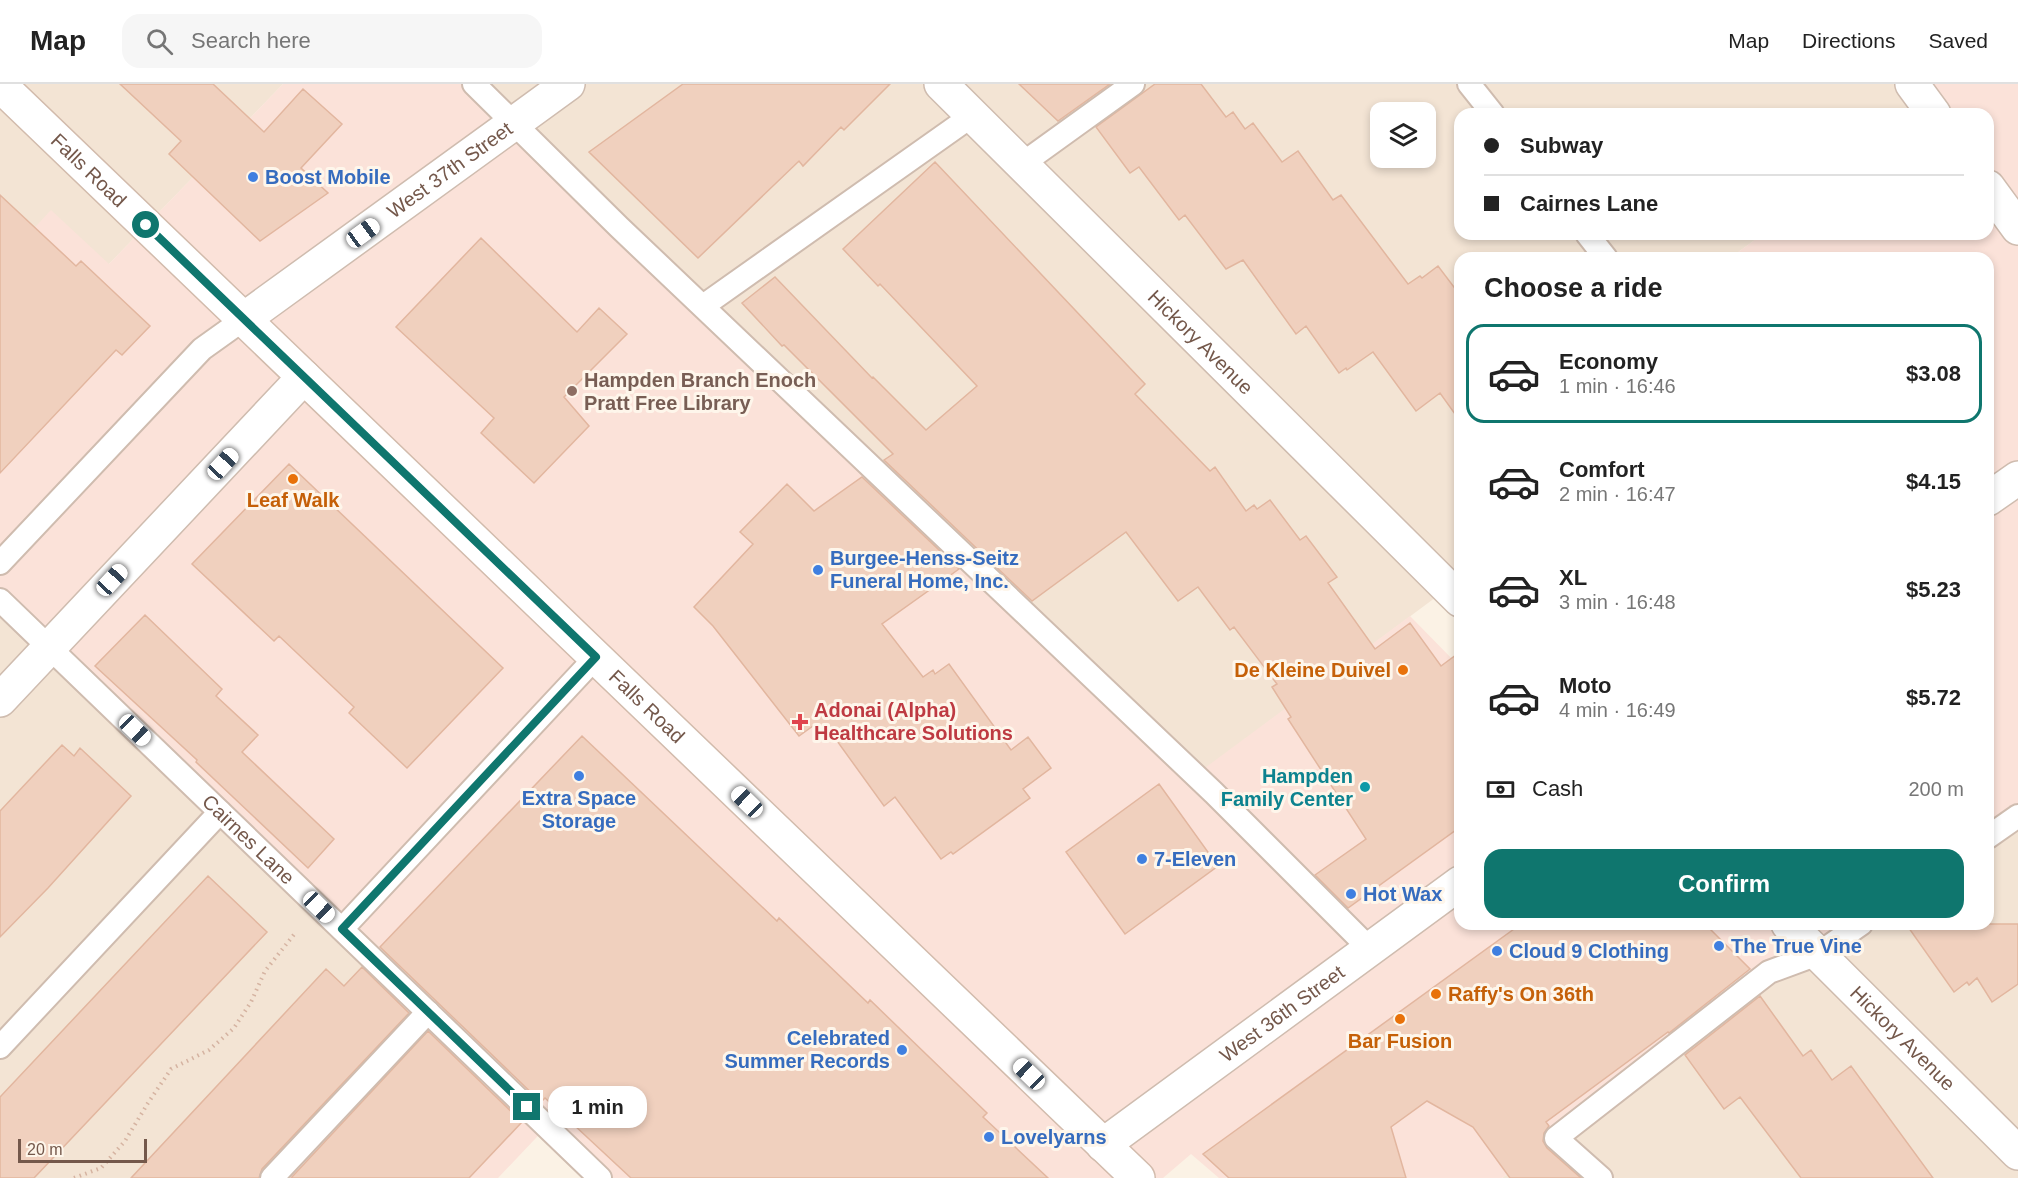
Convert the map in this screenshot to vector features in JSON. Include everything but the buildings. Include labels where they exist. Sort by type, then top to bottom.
[{"type":"street","name":"West 37th Street","points":[[244,319],[568,84]]},
{"type":"street","name":"Hickory Avenue","points":[[941,84],[1454,594]]},
{"type":"street","points":[[1912,84],[1930,108]]},
{"type":"street","name":"Falls Road","points":[[0,85],[1138,1178]]},
{"type":"street","points":[[1994,194],[2018,228]]},
{"type":"street","points":[[0,700],[304,377]]},
{"type":"street","points":[[1994,495],[2018,478]]},
{"type":"street","name":"West 36th Street","points":[[1103,1145],[1454,887]]},
{"type":"street","name":"Hickory Avenue","points":[[1794,930],[2018,1153]]},
{"type":"lane","points":[[474,84],[619,227],[1214,793],[1370,949]]},
{"type":"lane","points":[[1022,164],[1133,84]]},
{"type":"lane","points":[[1469,84],[1488,108]]},
{"type":"lane","points":[[703,306],[973,116]]},
{"type":"lane","points":[[1592,240],[1601,252]]},
{"type":"lane","points":[[0,563],[202,349],[244,319]]},
{"type":"lane","name":"Cairnes Lane","points":[[0,600],[600,1178]]},
{"type":"lane","points":[[342,929],[596,657]]},
{"type":"lane","points":[[0,1047],[220,812]]},
{"type":"lane","points":[[1994,833],[2018,816]]},
{"type":"lane","points":[[1601,1178],[1556,1138],[1769,972],[1818,954],[1852,930]]},
{"type":"lane","points":[[272,1178],[428,1012]]},
{"type":"path","points":[[74,1178],[101,1168],[125,1141],[171,1069],[209,1050],[234,1028],[251,1002],[265,971],[297,930]]},
{"type":"shaded area","points":[[0,84],[283,84],[109,264],[0,265]]},
{"type":"shaded area","points":[[283,84],[484,84],[1194,776],[1410,616],[1454,661],[1454,930],[1849,930],[1502,1178],[1219,1178],[1191,1154],[1163,1178],[613,1178],[553,1120],[498,1178],[266,1178],[411,1019],[220,812],[0,615],[0,265],[51,210],[109,264]]},
{"type":"shaded area","points":[[484,84],[1909,84],[1925,108],[1454,108],[1454,240],[1755,240],[1738,252],[1454,252],[1454,584],[1194,777]]},
{"type":"shaded area","points":[[1909,84],[2018,84],[2018,809],[1994,827],[1994,252],[1738,252],[1755,240],[1994,240],[1994,108],[1925,108]]},
{"type":"shaded area","points":[[0,615],[220,812],[411,1019],[266,1178],[0,1178]]},
{"type":"shaded area","points":[[2018,809],[2018,1178],[1502,1178],[1849,930],[1994,930],[1994,827]]},
{"type":"place","name":"Boost Mobile","points":[[253,177]]},
{"type":"place","name":"Hampden Branch Enoch Pratt Free Library","points":[[572,391]]},
{"type":"place","name":"Leaf Walk","points":[[293,479]]},
{"type":"place","name":"Burgee-Henss-Seitz Funeral Home, Inc.","points":[[818,570]]},
{"type":"place","name":"De Kleine Duivel","points":[[1403,670]]},
{"type":"place","name":"Adonai (Alpha) Healthcare Solutions","points":[[800,722]]},
{"type":"place","name":"Extra Space Storage","points":[[579,776]]},
{"type":"place","name":"Hampden Family Center","points":[[1365,787]]},
{"type":"place","name":"7-Eleven","points":[[1142,859]]},
{"type":"place","name":"Hot Wax","points":[[1351,894]]},
{"type":"place","name":"The True Vine","points":[[1719,946]]},
{"type":"place","name":"Cloud 9 Clothing","points":[[1497,951]]},
{"type":"place","name":"Raffy's On 36th","points":[[1436,994]]},
{"type":"place","name":"Bar Fusion","points":[[1400,1019]]},
{"type":"place","name":"Celebrated Summer Records","points":[[902,1050]]},
{"type":"place","name":"Lovelyarns","points":[[989,1137]]},
{"type":"route","points":[[146,225],[596,657],[342,929],[527,1107]]}]
